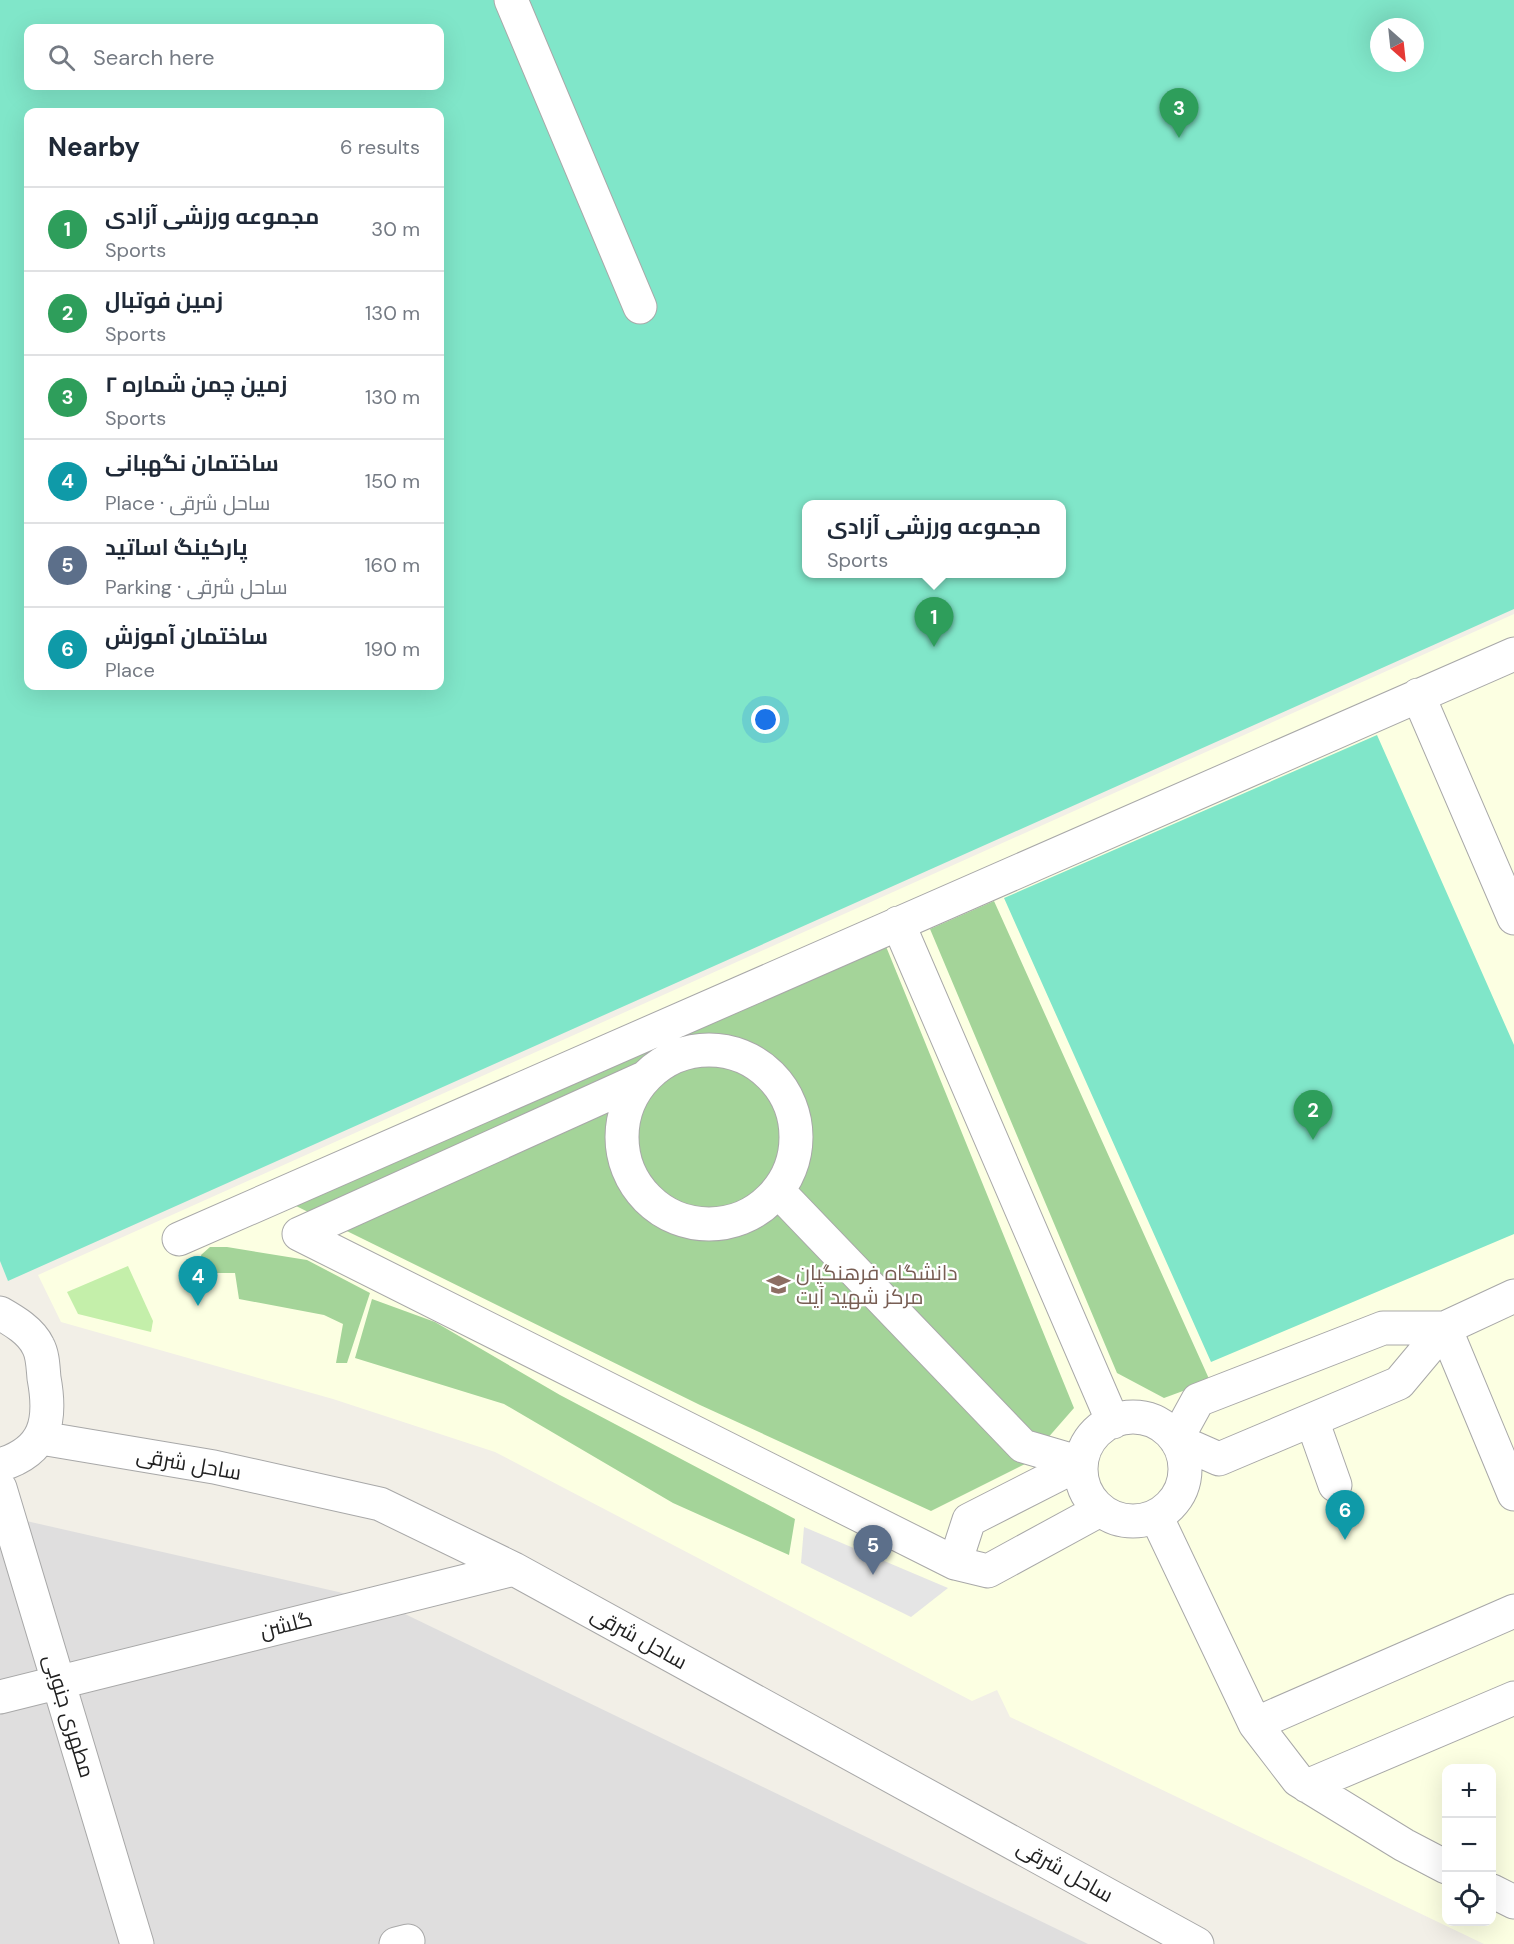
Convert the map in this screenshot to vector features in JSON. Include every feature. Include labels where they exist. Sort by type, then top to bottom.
[{"type":"street","points":[[511,0],[640,307]]},
{"type":"street","points":[[179,1239],[1514,654]]},
{"type":"street","points":[[1418,695],[1514,918]]},
{"type":"street","points":[[898,923],[1113,1422]]},
{"type":"street","points":[[644,1078],[629,1101],[621,1128],[623,1156],[634,1182],[652,1204],[676,1219],[704,1224],[731,1222],[757,1210],[778,1191],[792,1165],[797,1136],[792,1106],[776,1081],[754,1062],[726,1051],[696,1050],[668,1059],[644,1078],[299,1234],[955,1563],[988,1571],[1100,1510]]},
{"type":"street","points":[[778,1191],[1023,1446],[1081,1463]]},
{"type":"street","points":[[1445,1328],[1399,1383],[1219,1459],[1176,1440],[1164,1427],[1148,1419],[1130,1418],[1113,1422],[1091,1438],[1081,1463],[1082,1480],[1089,1497],[1100,1510],[1127,1521],[1155,1516],[1170,1506],[1180,1491],[1184,1465],[1176,1440],[1198,1400],[1383,1328],[1445,1328],[1514,1296]]},
{"type":"street","points":[[0,1465],[18,1459],[41,1438],[47,1419],[49,1398],[39,1347],[25,1329],[2,1312]]},
{"type":"street","points":[[1445,1328],[1514,1494]]},
{"type":"street","points":[[1312,1420],[1335,1485]]},
{"type":"street","name":"ساحل شرقی","points":[[41,1438],[214,1467],[380,1504],[514,1569],[1197,1944]]},
{"type":"street","points":[[955,1563],[969,1520],[1081,1463]]},
{"type":"street","name":"مطهری جنوبی","points":[[0,1488],[59,1681],[128,1942]]},
{"type":"street","points":[[1155,1516],[1255,1724],[1298,1780],[1404,1845],[1442,1865]]},
{"type":"street","name":"گلشن","points":[[0,1697],[514,1569]]},
{"type":"street","points":[[1255,1724],[1514,1611]]},
{"type":"street","points":[[1307,1786],[1514,1698]]},
{"type":"street","points":[[1496,1893],[1514,1902]]},
{"type":"shaded area","name":"دانشگاه فرهنگیان مرکز شهید آیت","points":[[1514,614],[1514,1944],[1484,1944],[1446,1926],[1496,1926],[1496,1764],[1442,1764],[1442,1924],[1010,1717],[997,1690],[972,1701],[495,1452],[333,1399],[61,1322],[38,1275]]},
{"type":"shaded area","points":[[0,1515],[378,1601],[1088,1944],[0,1944]]},
{"type":"shaded area","points":[[804,1527],[948,1588],[911,1617],[801,1563]]},
{"type":"green space","points":[[0,0],[1514,0],[1514,609],[8,1281],[0,1261]]},
{"type":"green space","points":[[1377,735],[1514,1045],[1514,1234],[1211,1362],[1004,898]]},
{"type":"green space","points":[[994,901],[1210,1381],[1164,1398],[1117,1373],[930,929]]},
{"type":"green space","points":[[885,944],[1074,1408],[1025,1464],[931,1511],[700,1405],[292,1204]]},
{"type":"green space","points":[[210,1247],[227,1247],[307,1260],[370,1293],[347,1363],[336,1363],[343,1324],[324,1315],[239,1299],[235,1273],[205,1273],[201,1255]]},
{"type":"green space","points":[[128,1266],[153,1321],[151,1332],[78,1314],[67,1292]]},
{"type":"green space","points":[[372,1299],[435,1322],[560,1395],[795,1519],[789,1555],[673,1503],[504,1404],[355,1358]]},
{"type":"place","name":"زمین چمن شماره ۲","points":[[1179,138]]},
{"type":"place","name":"مجموعه ورزشی آزادی","points":[[934,647]]},
{"type":"place","name":"زمین فوتبال","points":[[1313,1140]]},
{"type":"place","name":"دانشگاه فرهنگیان مرکز شهید آیت","points":[[778,1285]]},
{"type":"place","name":"ساختمان نگهبانی","points":[[198,1306]]},
{"type":"place","name":"ساختمان آموزش","points":[[1345,1540]]},
{"type":"place","name":"پارکینگ اساتید","points":[[873,1575]]}]
